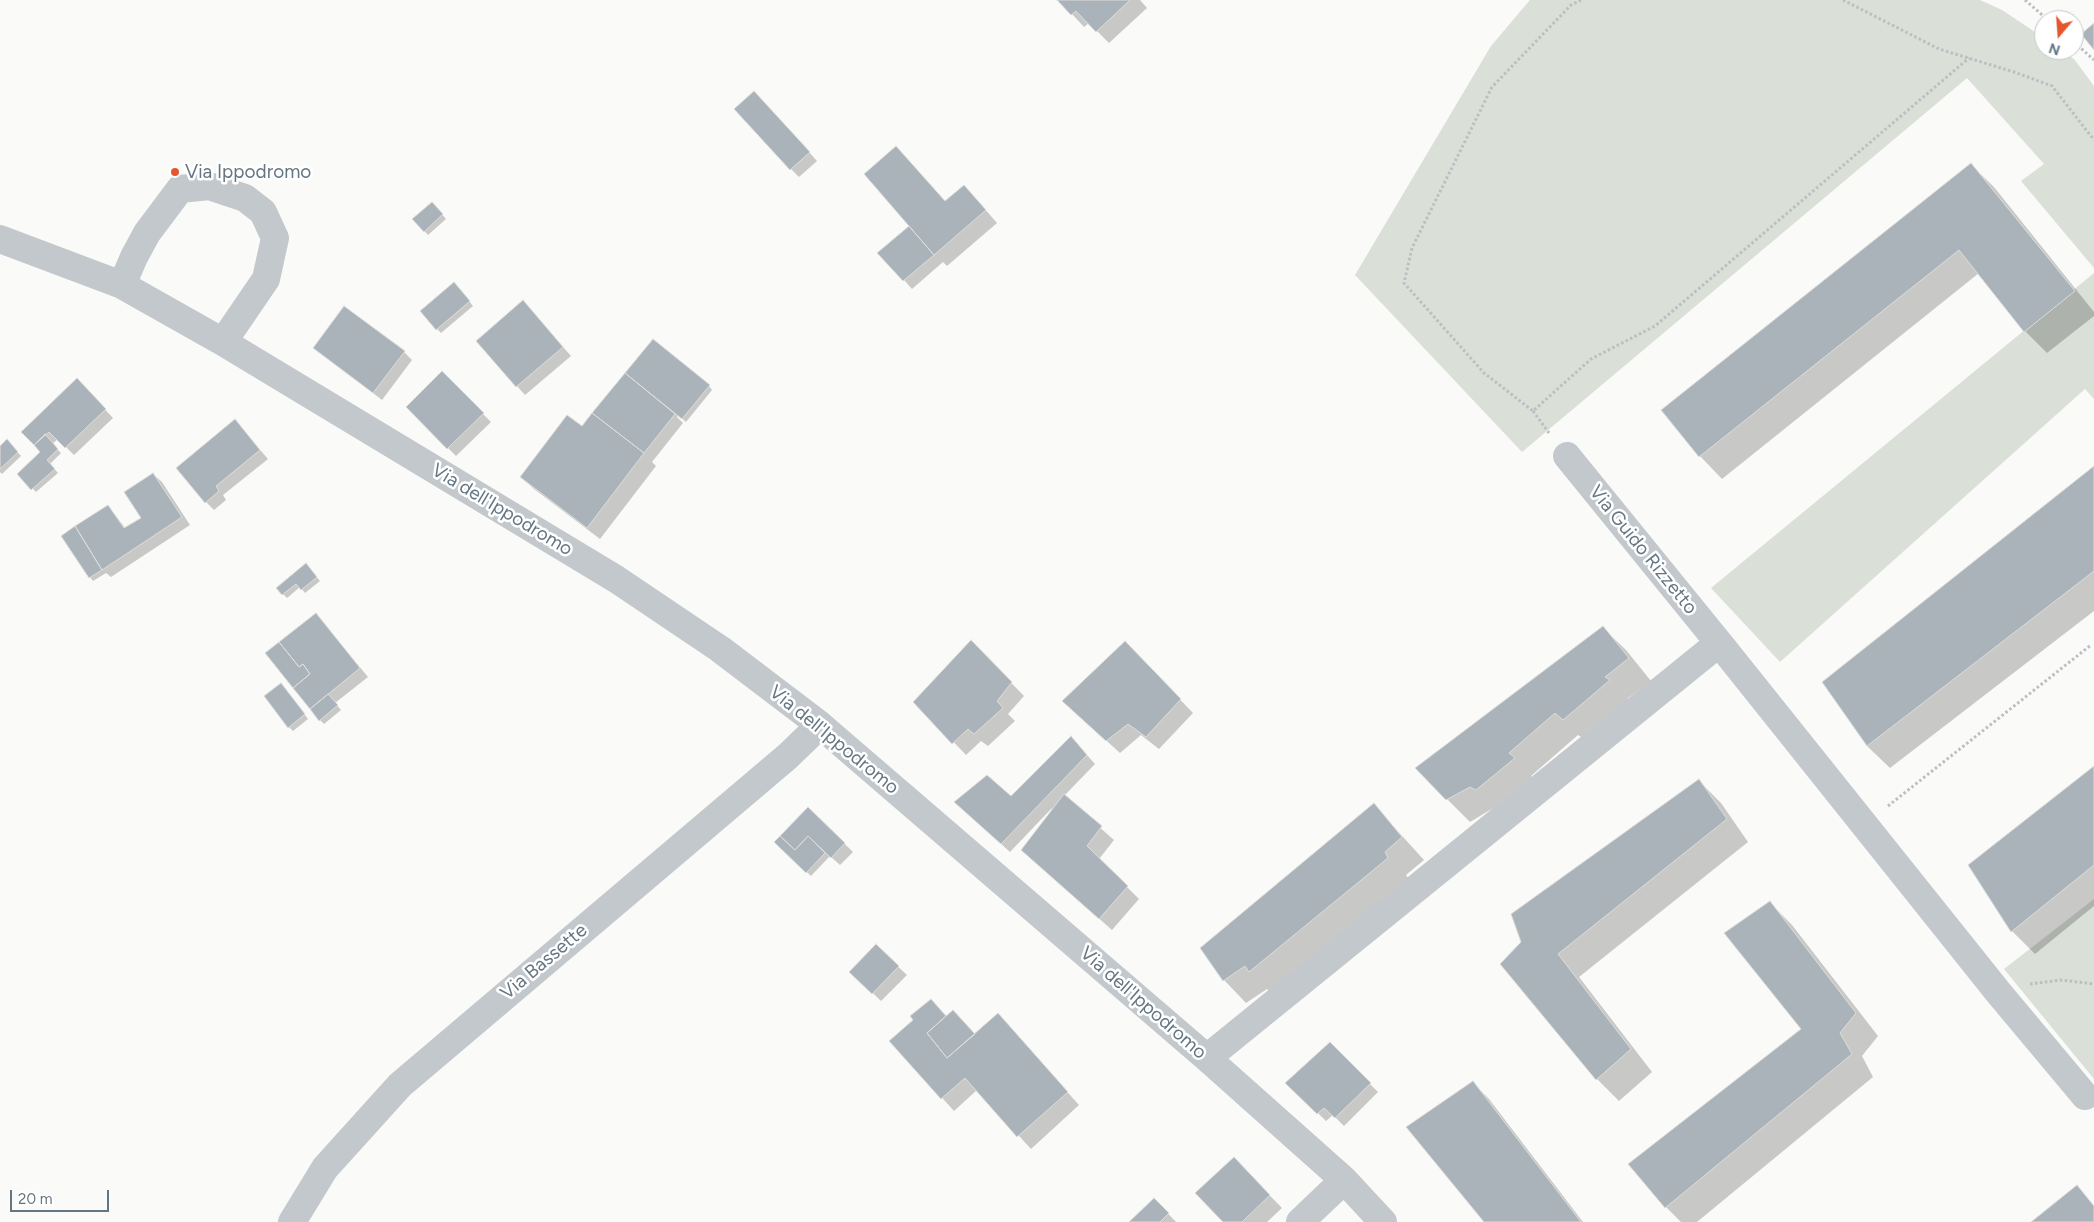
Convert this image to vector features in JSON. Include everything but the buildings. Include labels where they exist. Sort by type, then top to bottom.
[{"type":"street","points":[[122,286],[134,257],[147,233],[180,189],[209,186],[245,198],[262,212],[275,238],[266,280],[223,342]]},
{"type":"street","name":"Via dell'Ippodromo","points":[[0,239],[122,286],[223,342],[616,579],[720,648],[820,725],[1207,1058],[1344,1180],[1383,1222]]},
{"type":"street","name":"Via Guido Rizzetto","points":[[1567,456],[1865,824],[1998,992],[2085,1096]]},
{"type":"street","points":[[1207,1058],[1719,643]]},
{"type":"street","name":"Via Bassette","points":[[292,1222],[325,1168],[400,1085],[788,756],[820,725]]},
{"type":"street","points":[[1300,1222],[1344,1180]]},
{"type":"path","points":[[1581,0],[1571,5],[1492,87],[1412,248],[1404,283],[1484,373],[1533,411],[1591,359],[1656,326],[1969,58]]},
{"type":"path","points":[[1843,0],[1939,49],[2052,86],[2094,140]]},
{"type":"path","points":[[2025,0],[2036,10]]},
{"type":"path","points":[[2084,51],[2094,60]]},
{"type":"path","points":[[1865,824],[2091,645]]},
{"type":"path","points":[[1998,992],[2033,983],[2061,980],[2094,984]]},
{"type":"shaded area","points":[[1530,0],[1980,0],[2002,10],[2034,31],[2034,60],[2075,60],[2094,86],[2094,268],[2021,181],[2044,164],[1967,78],[1522,452],[1355,275],[1491,46]]},
{"type":"shaded area","points":[[2094,273],[2094,399],[2085,389],[1780,662],[1711,588]]},
{"type":"shaded area","points":[[2094,899],[2094,1079],[2004,969]]},
{"type":"place","name":"Via Ippodromo","points":[[175,172]]}]
